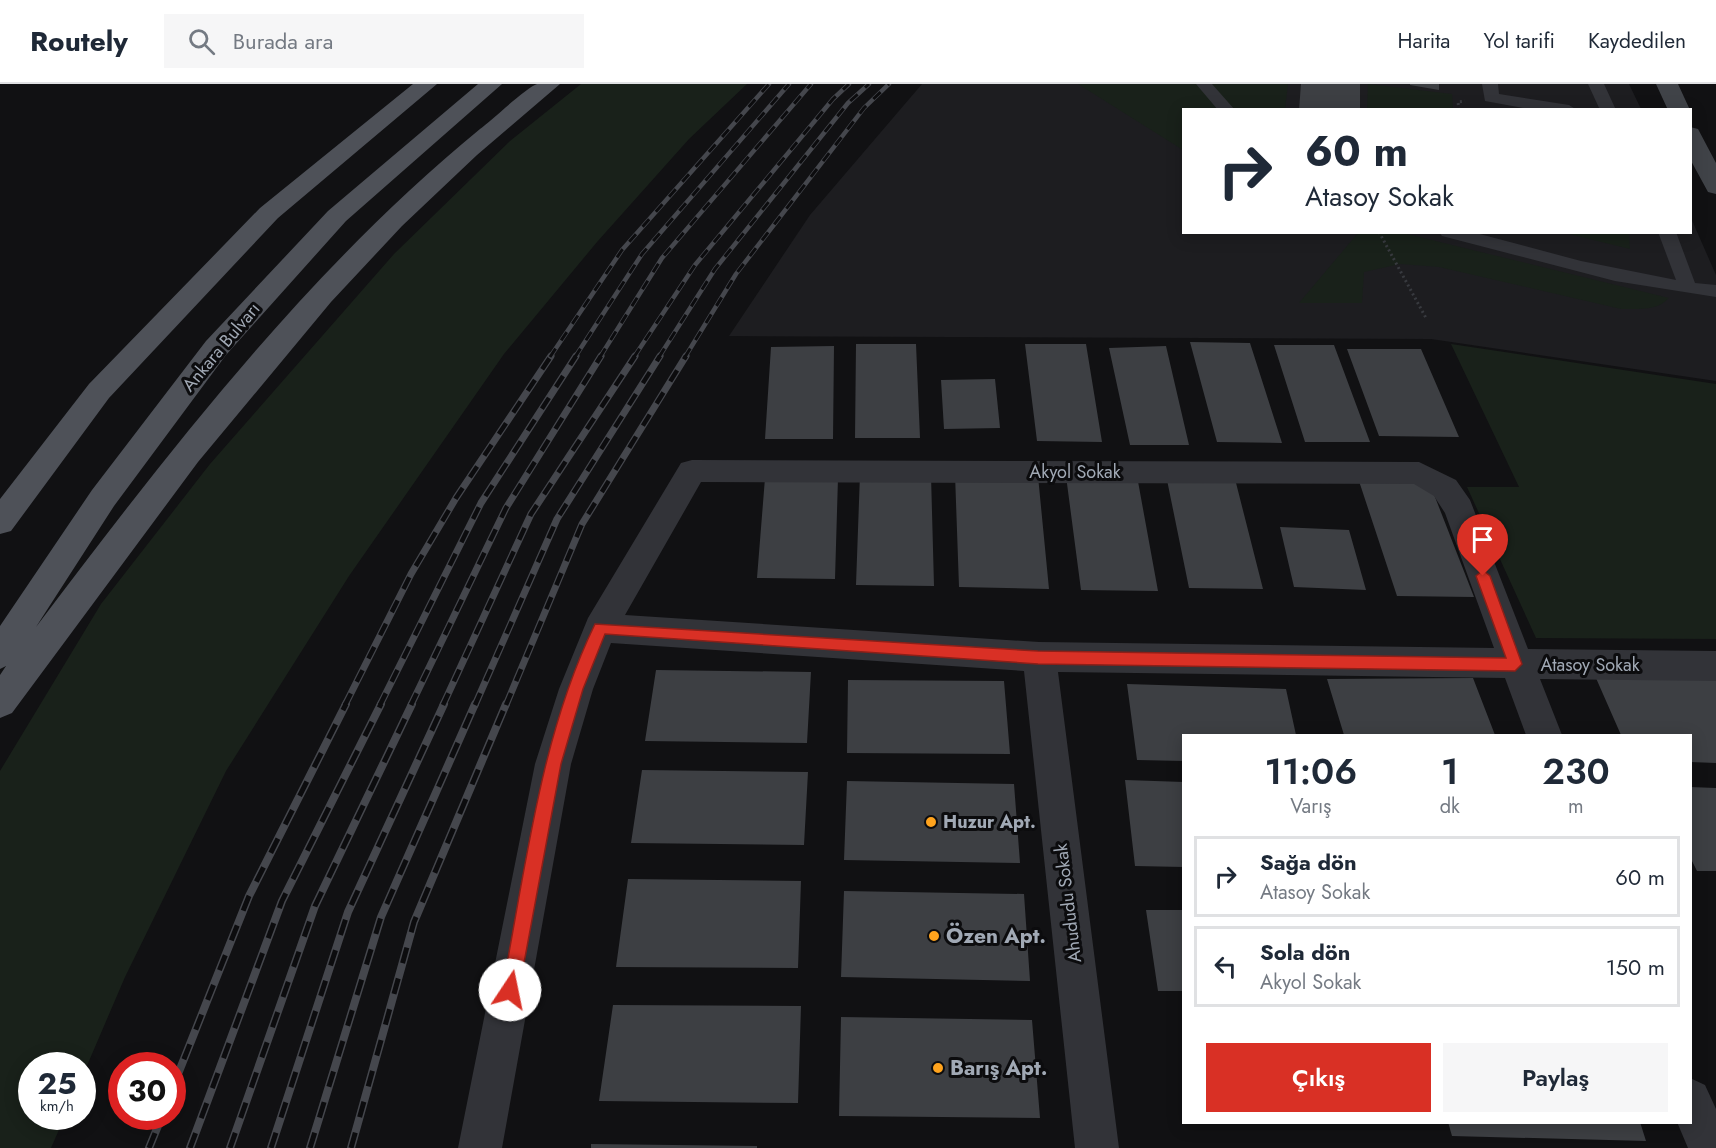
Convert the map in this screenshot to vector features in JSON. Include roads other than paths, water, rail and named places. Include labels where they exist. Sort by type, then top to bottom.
[{"type":"main road","points":[[0,522],[99,391],[269,213],[426,84]]},
{"type":"main road","name":"Ankara Bulvarı","points":[[0,654],[103,498],[216,348],[337,216],[430,134],[492,84]]},
{"type":"main road","points":[[0,702],[103,562],[280,341],[391,224],[505,118],[549,84]]},
{"type":"main road","points":[[1667,84],[1678,108]]},
{"type":"main road","points":[[1692,138],[1716,187]]},
{"type":"street","name":"Akyol Sokak","points":[[600,628],[692,471],[1419,473],[1445,488],[1459,509],[1515,664]]},
{"type":"street","name":"Atasoy Sokak","points":[[600,628],[1038,657],[1716,666]]},
{"type":"street","points":[[480,1148],[554,764],[576,689],[600,628]]},
{"type":"street","name":"Ahududu Sokak","points":[[1038,657],[1097,1148]]},
{"type":"street","points":[[1515,664],[1544,734]]},
{"type":"street","points":[[1692,1105],[1710,1148]]},
{"type":"lane","points":[[1204,84],[1225,108]]},
{"type":"lane","points":[[1490,84],[1491,98],[1556,108]]},
{"type":"lane","points":[[1596,84],[1607,108]]},
{"type":"lane","points":[[1457,234],[1688,288],[1716,291]]},
{"type":"lane","points":[[1668,234],[1688,288]]},
{"type":"railway","points":[[550,357],[622,250],[769,84]]},
{"type":"railway","points":[[575,357],[642,254],[789,84]]},
{"type":"railway","points":[[600,357],[662,258],[811,84]]},
{"type":"railway","points":[[634,357],[695,265],[833,99],[849,84]]},
{"type":"railway","points":[[659,357],[715,269],[848,103],[869,84]]},
{"type":"railway","points":[[685,357],[736,274],[864,108],[889,84]]},
{"type":"railway","points":[[345,705],[411,574],[456,498],[551,356]]},
{"type":"railway","points":[[380,705],[481,503],[576,356]]},
{"type":"railway","points":[[411,705],[506,508],[601,356]]},
{"type":"railway","points":[[443,705],[531,514],[635,356]]},
{"type":"railway","points":[[475,705],[557,519],[660,356]]},
{"type":"railway","points":[[506,705],[582,524],[686,356]]},
{"type":"railway","points":[[186,1054],[249,896],[346,704]]},
{"type":"railway","points":[[190,1148],[282,901],[381,704]]},
{"type":"railway","points":[[230,1148],[315,906],[412,704]]},
{"type":"railway","points":[[271,1148],[348,912],[444,704]]},
{"type":"railway","points":[[310,1148],[381,917],[475,704]]},
{"type":"railway","points":[[351,1148],[414,922],[506,704]]},
{"type":"railway","points":[[149,1148],[156,1130]]},
{"type":"place","name":"Huzur Apt.","points":[[931,822]]},
{"type":"place","name":"Özen Apt.","points":[[934,936]]},
{"type":"place","name":"Barış Apt.","points":[[938,1068]]}]
